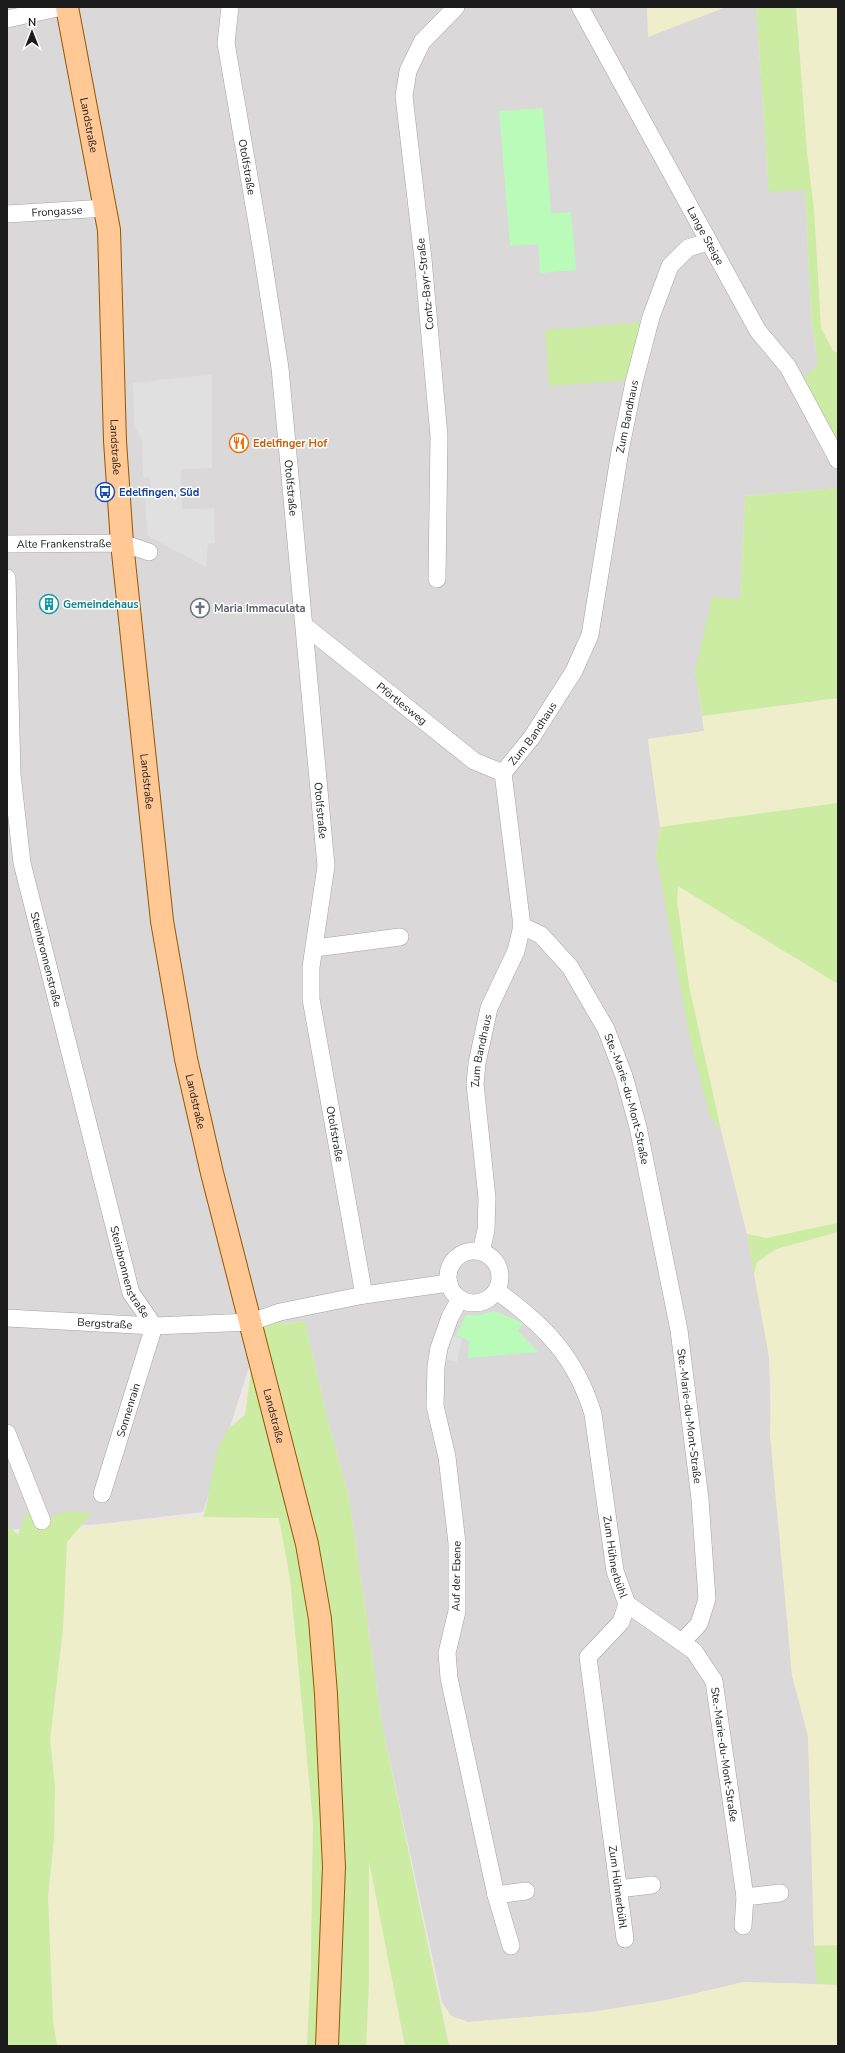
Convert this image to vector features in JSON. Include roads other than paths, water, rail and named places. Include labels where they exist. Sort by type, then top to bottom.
[{"type":"main road","name":"Landstraße","points":[[67,7],[109,230],[115,441],[122,543],[162,921],[186,1059],[212,1173],[307,1544],[320,1619],[326,1694],[334,1867],[327,2046]]},
{"type":"street","points":[[7,19],[62,7]]},
{"type":"street","name":"Otolfstraße","points":[[230,7],[226,43],[262,246],[280,368],[326,866],[311,967],[311,999],[364,1295]]},
{"type":"street","name":"Contz-Bayr-Straße","points":[[437,579],[439,436],[423,260],[404,96],[408,71],[422,42],[456,7]]},
{"type":"street","name":"Lange Steige","points":[[580,7],[758,331],[788,367],[838,460]]},
{"type":"street","name":"Frongasse","points":[[7,214],[106,208]]},
{"type":"street","name":"Zum Bandhaus","points":[[481,1252],[486,1230],[487,1198],[475,1084],[477,1063],[489,1008],[516,951],[522,926],[503,773],[532,737],[574,671],[590,635],[622,444],[634,382],[651,317],[670,266],[688,248],[708,242]]},
{"type":"street","points":[[122,543],[149,552]]},
{"type":"street","name":"Alte Frankenstraße","points":[[7,544],[122,543]]},
{"type":"street","name":"Steinbronnenstraße","points":[[7,578],[9,776],[22,863],[131,1293],[154,1326]]},
{"type":"street","name":"Pförtlesweg","points":[[305,626],[474,761],[503,773]]},
{"type":"street","name":"Ste.-Marie-du-Mont-Straße","points":[[522,926],[541,935],[570,967],[606,1029],[624,1076],[638,1127],[680,1330],[700,1499],[707,1598],[699,1624],[682,1642],[694,1651],[714,1681],[745,1896],[743,1926]]},
{"type":"street","points":[[315,948],[400,937]]},
{"type":"street","points":[[481,1252],[488,1256],[498,1268],[500,1283],[497,1291],[487,1300],[480,1302],[474,1303],[460,1299],[455,1295],[449,1283],[450,1270],[456,1259],[468,1253],[481,1252]]},
{"type":"street","points":[[251,1322],[280,1312],[364,1295],[449,1283]]},
{"type":"street","name":"Zum Hühnerbühl","points":[[497,1291],[519,1307],[545,1330],[563,1351],[586,1391],[593,1414],[615,1572],[627,1604],[621,1622],[588,1657],[625,1939]]},
{"type":"street","name":"Auf der Ebene","points":[[460,1299],[450,1317],[439,1348],[436,1366],[435,1406],[447,1457],[457,1543],[457,1611],[447,1653],[449,1678],[496,1894],[511,1946]]},
{"type":"street","name":"Bergstraße","points":[[7,1318],[154,1326],[251,1322]]},
{"type":"street","name":"Sonnenrain","points":[[102,1494],[154,1326]]},
{"type":"street","points":[[7,1433],[42,1521]]},
{"type":"street","points":[[627,1604],[682,1642]]},
{"type":"street","points":[[618,1890],[652,1885]]},
{"type":"street","points":[[496,1894],[526,1891]]},
{"type":"street","points":[[745,1896],[780,1893]]},
{"type":"place","name":"Edelfinger Hof","points":[[239,443]]},
{"type":"place","name":"Edelfingen, Süd","points":[[105,492]]},
{"type":"place","name":"Gemeindehaus","points":[[49,604]]},
{"type":"place","name":"Maria Immaculata","points":[[200,608]]}]
